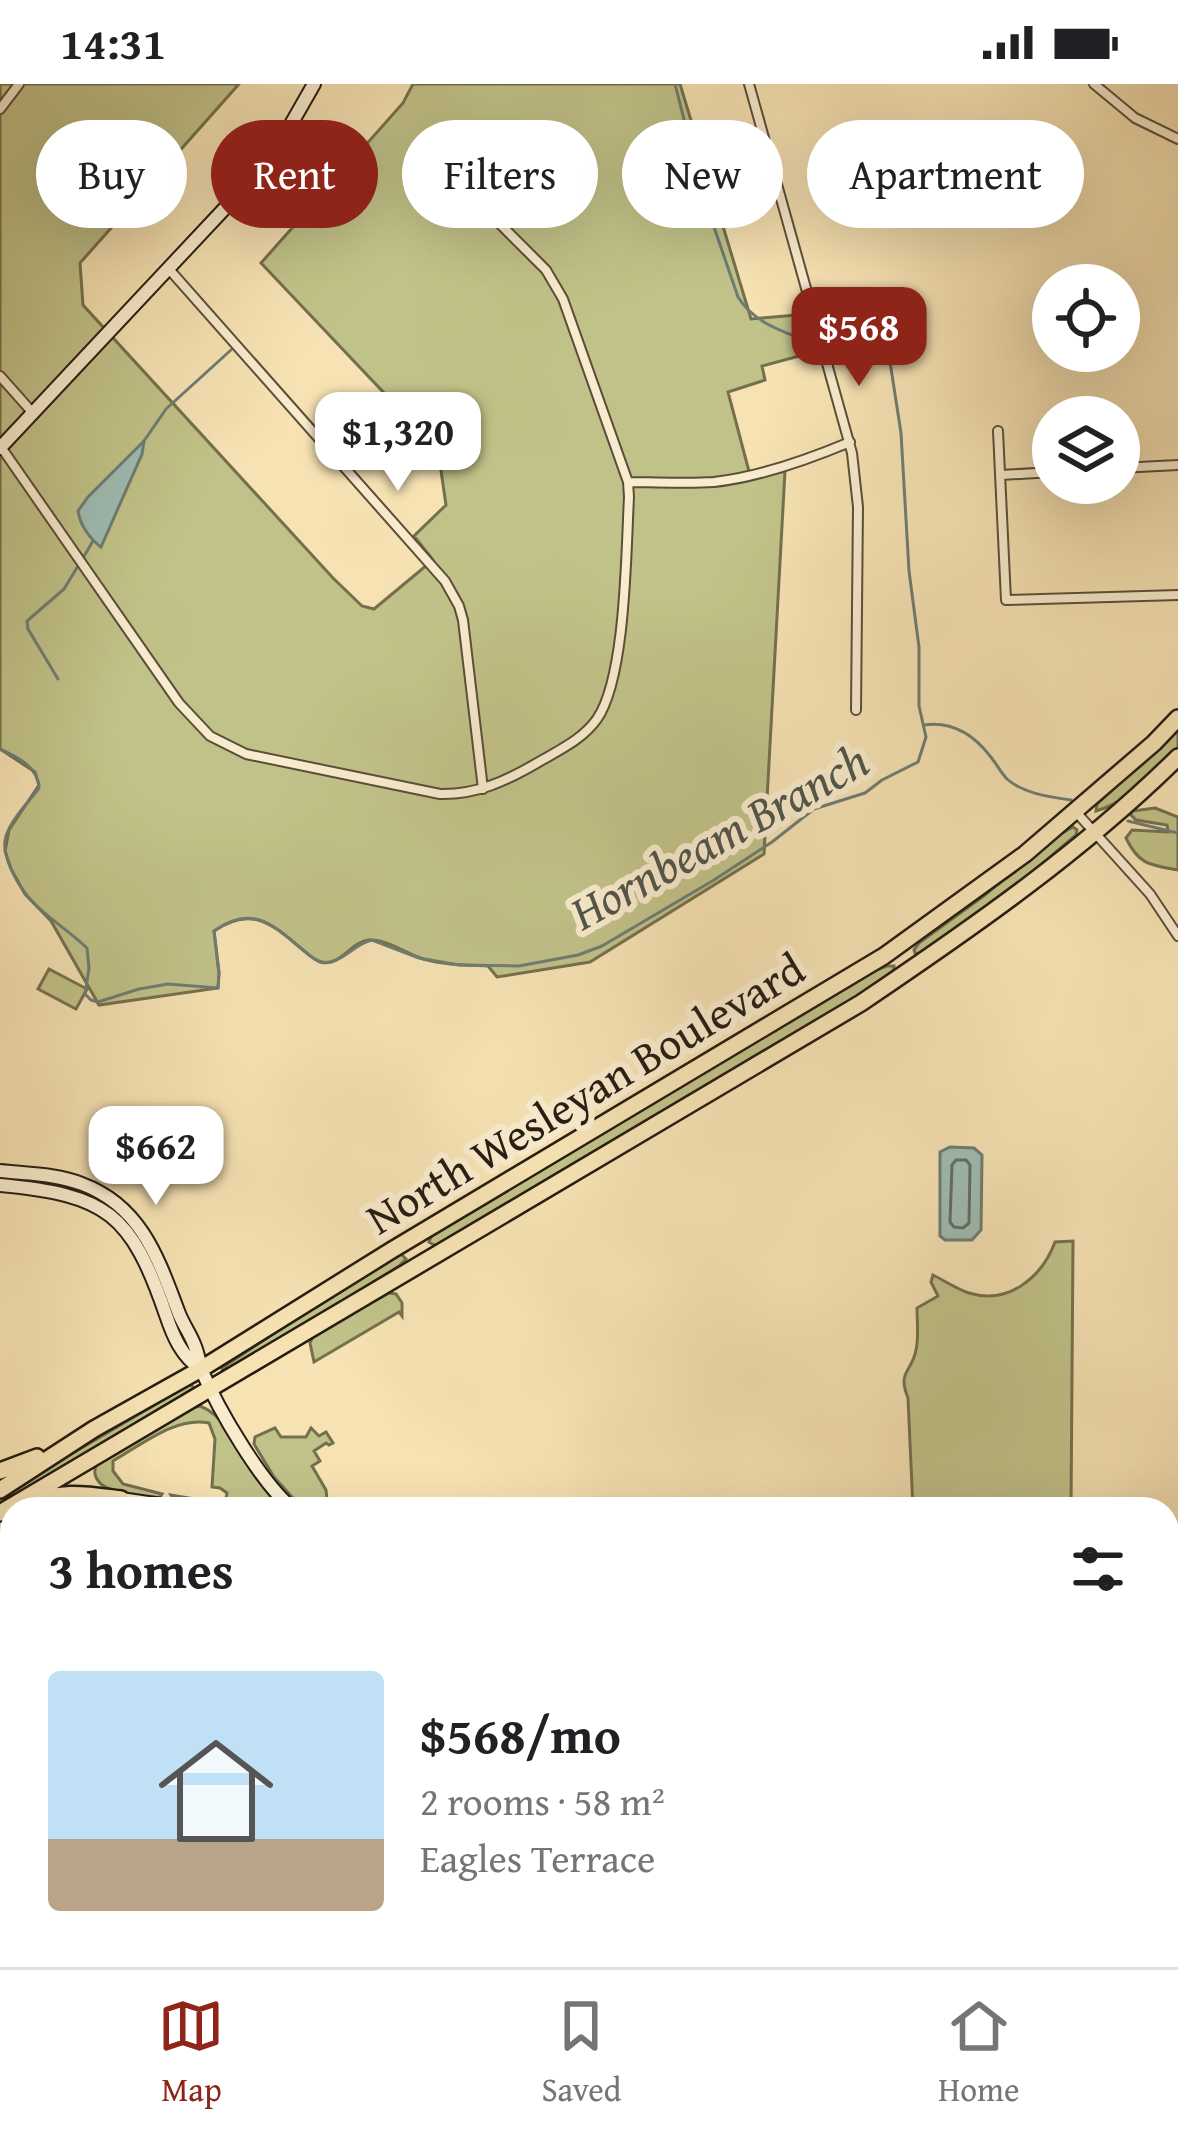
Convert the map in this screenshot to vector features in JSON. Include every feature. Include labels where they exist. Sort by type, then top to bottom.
[{"type":"highway","name":"North Wesleyan Boulevard","points":[[0,1490],[897,946],[975,893],[1076,812],[1178,718]]},
{"type":"highway","name":"North Wesleyan Boulevard","points":[[30,1497],[847,1011],[975,925],[1094,832],[1178,757]]},
{"type":"highway","points":[[897,946],[912,969]]},
{"type":"highway","points":[[409,1240],[424,1264]]},
{"type":"highway","points":[[0,1471],[83,1436]]},
{"type":"highway","points":[[90,1459],[90,1480],[117,1497]]},
{"type":"highway","points":[[47,1497],[89,1497]]},
{"type":"street","points":[[0,109],[19,84]]},
{"type":"street","points":[[314,84],[264,165],[1,447],[179,703],[211,736],[234,750],[424,792],[455,794],[483,789],[529,768],[578,739],[605,706],[619,640],[628,482],[563,298],[546,270],[504,228]]},
{"type":"street","points":[[749,84],[850,442],[858,507],[856,710]]},
{"type":"street","points":[[1094,84],[1135,118],[1178,140]]},
{"type":"street","points":[[168,268],[445,581],[464,620],[483,789]]},
{"type":"street","points":[[0,376],[32,412]]},
{"type":"street","points":[[998,431],[1006,600],[1178,596]]},
{"type":"street","points":[[628,482],[738,478],[850,442]]},
{"type":"street","points":[[1140,467],[1178,465]]},
{"type":"street","points":[[1000,475],[1032,473]]},
{"type":"street","points":[[1076,812],[1150,894],[1178,936]]},
{"type":"street","points":[[0,1171],[77,1182],[123,1208],[141,1227],[196,1346],[201,1369],[266,1479],[282,1497]]},
{"type":"street","points":[[0,1185],[71,1195],[112,1217],[143,1254],[171,1330],[188,1360],[201,1369]]},
{"type":"green space","points":[[0,84],[239,84],[187,143],[187,120],[36,120],[36,228],[111,228],[80,263],[83,305],[333,578],[362,606],[374,609],[433,560],[414,536],[446,505],[438,450],[261,263],[292,228],[378,228],[378,131],[413,84],[680,84],[691,120],[622,120],[622,228],[724,228],[751,319],[808,314],[818,351],[762,366],[765,380],[728,392],[751,479],[785,471],[764,854],[590,962],[497,977],[488,966],[431,961],[369,940],[327,963],[311,957],[277,929],[248,919],[214,931],[218,988],[99,1005],[51,921],[25,894],[11,869],[5,851],[9,830],[39,785],[35,772],[0,749]]},
{"type":"green space","points":[[1178,729],[1178,749],[1130,793],[1096,811],[1097,804]]},
{"type":"green space","points":[[1155,808],[1178,817],[1178,870],[1146,862],[1126,838],[1132,830],[1168,832],[1167,825],[1131,815]]},
{"type":"green space","points":[[1073,827],[1076,835],[992,906],[915,953],[919,943],[1048,841]]},
{"type":"green space","points":[[894,966],[893,975],[874,988],[442,1244],[429,1242],[433,1232],[866,974]]},
{"type":"green space","points":[[49,969],[87,989],[76,1009],[38,989]]},
{"type":"green space","points":[[1073,1241],[1071,1497],[912,1497],[904,1382],[917,1345],[917,1308],[938,1296],[933,1275],[969,1293],[997,1295],[1033,1277],[1055,1242]]},
{"type":"green space","points":[[401,1254],[406,1259],[399,1266],[235,1368],[222,1369],[388,1258]]},
{"type":"green space","points":[[389,1293],[402,1303],[402,1316],[399,1312],[314,1362],[310,1343],[314,1334]]},
{"type":"green space","points":[[190,1384],[194,1388],[15,1497],[0,1496]]},
{"type":"green space","points":[[200,1406],[217,1417],[271,1497],[226,1497],[220,1488],[212,1487],[215,1439],[209,1423],[172,1428],[113,1461],[113,1471],[123,1484],[162,1494],[160,1497],[119,1492],[97,1480],[96,1462],[184,1410]]},
{"type":"green space","points":[[275,1428],[281,1437],[306,1437],[311,1428],[319,1436],[326,1432],[333,1443],[314,1451],[320,1461],[312,1466],[327,1497],[292,1497],[274,1477],[254,1444],[255,1437]]},
{"type":"water","points":[[144,441],[101,547],[86,531],[78,511]]},
{"type":"water","points":[[950,1147],[974,1148],[982,1155],[981,1230],[972,1240],[940,1236],[940,1152]]},
{"type":"waterway","points":[[675,84],[704,198],[738,297],[763,322],[817,345]]},
{"type":"waterway","name":"Hornbeam Branch","points":[[0,749],[31,769],[39,788],[6,836],[9,864],[33,902],[87,948],[85,994],[91,1000],[168,984],[218,988],[214,931],[238,919],[268,924],[322,962],[335,961],[372,940],[419,958],[459,965],[519,966],[602,946],[714,880],[814,809],[865,793],[918,762],[926,737],[919,706],[919,647],[901,433],[888,349],[884,345],[827,346]]},
{"type":"waterway","points":[[144,441],[166,409],[231,350]]},
{"type":"waterway","points":[[83,558],[93,541]]},
{"type":"waterway","points":[[58,679],[27,621],[64,589],[78,566]]},
{"type":"waterway","name":"Hornbeam Branch","points":[[924,725],[944,725],[969,735],[1007,779],[1021,788],[1071,800]]},
{"type":"waterway","name":"Hornbeam Branch","points":[[1128,821],[1178,833]]}]
